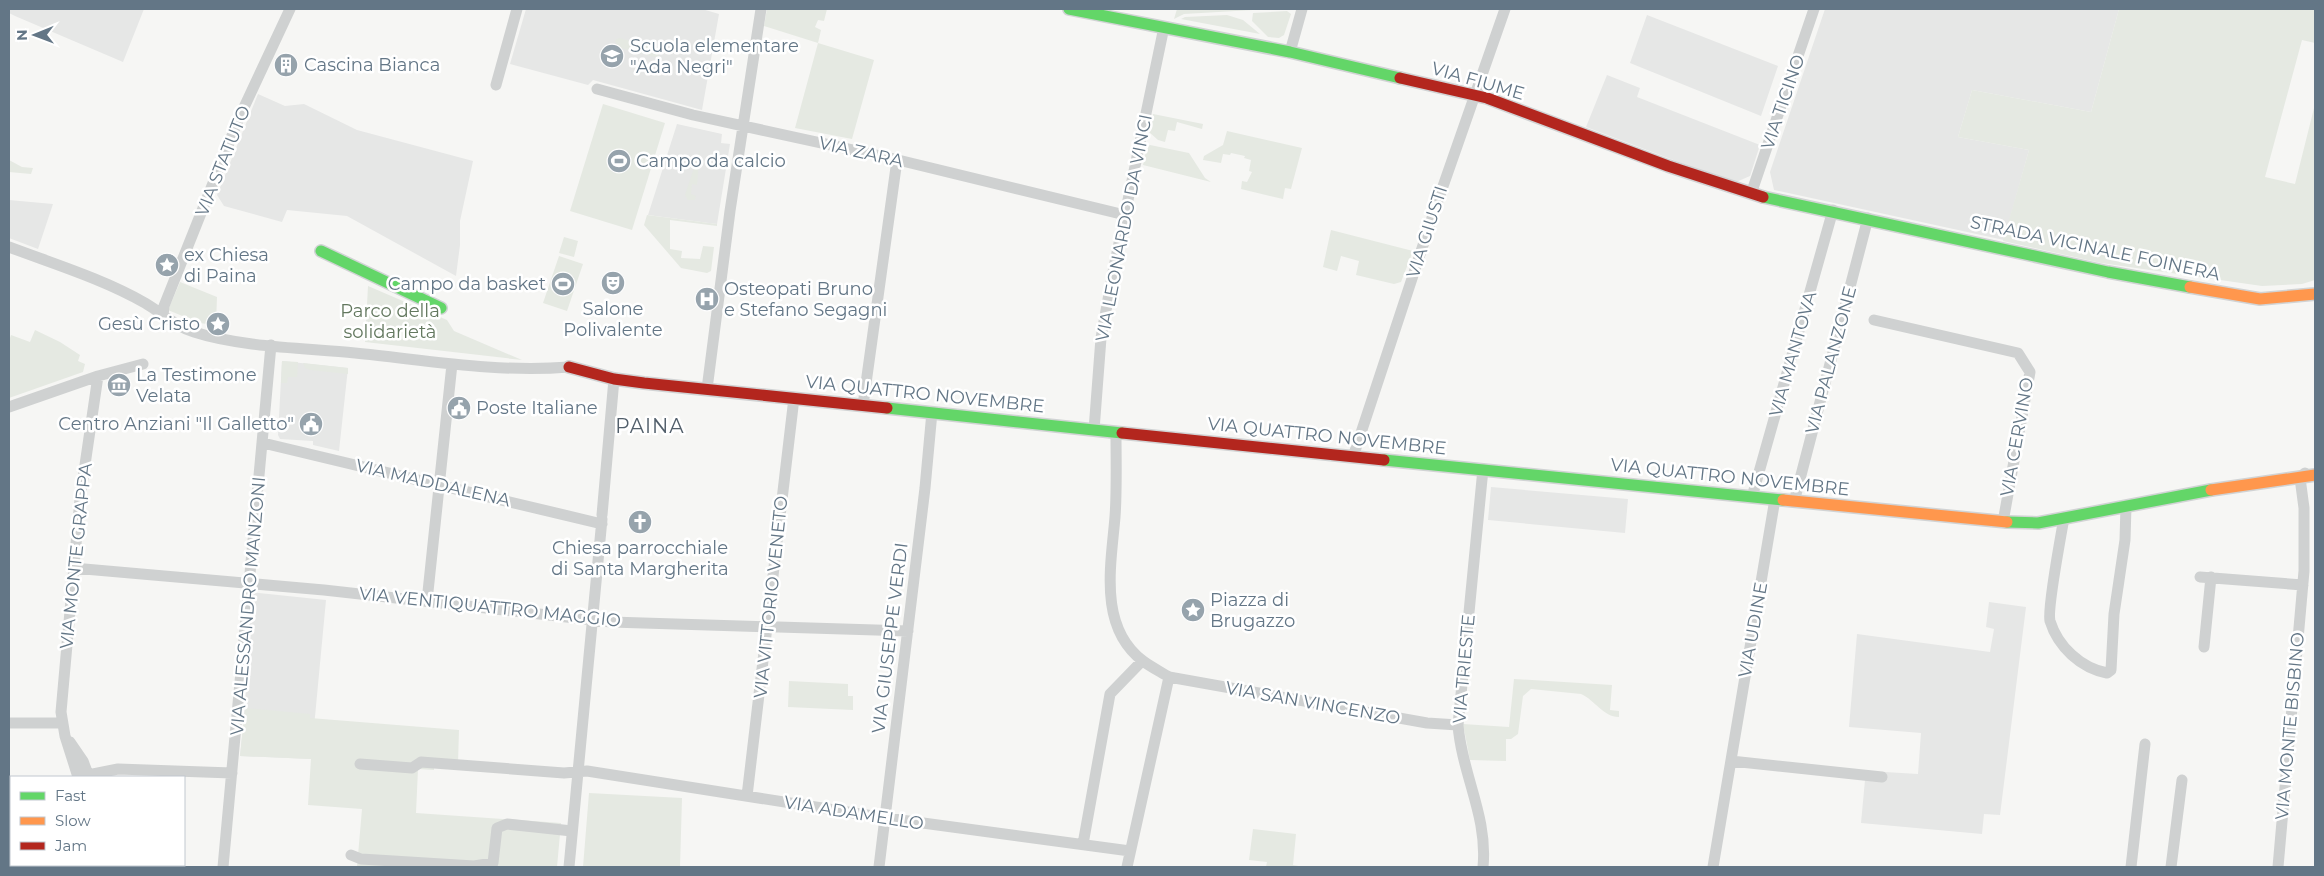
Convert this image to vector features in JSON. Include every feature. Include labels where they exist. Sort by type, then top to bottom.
[{"type":"main road","name":"VIA FIUME","points":[[1069,9],[1290,52],[1474,95],[1752,194],[1868,218]]},
{"type":"main road","name":"STRADA VICINALE FOINERA","points":[[1868,218],[2108,272],[2260,299],[2315,294]]},
{"type":"main road","points":[[321,251],[441,308]]},
{"type":"main road","name":"VIA QUATTRO NOVEMBRE","points":[[569,367],[614,379],[1116,433],[1794,502],[2003,522],[2038,523],[2064,518]]},
{"type":"main road","points":[[2230,487],[2300,478],[2315,472]]},
{"type":"main road","points":[[2064,518],[2315,472]]},
{"type":"street","name":"VIA STATUTO","points":[[163,316],[164,306],[239,118],[290,9]]},
{"type":"street","points":[[496,85],[517,9]]},
{"type":"street","points":[[706,389],[761,9]]},
{"type":"street","points":[[1290,52],[1302,9]]},
{"type":"street","name":"VIA GIUSTI","points":[[1353,457],[1474,95],[1505,9]]},
{"type":"street","name":"VIA TICINO","points":[[1752,194],[1814,9]]},
{"type":"street","name":"VIA LEONARDO DA VINCI","points":[[1094,430],[1101,338],[1164,27]]},
{"type":"street","name":"VIA ZARA","points":[[597,89],[693,114],[897,160],[1126,216]]},
{"type":"street","points":[[864,405],[897,160]]},
{"type":"street","name":"VIA MANTOVA","points":[[1752,497],[1833,210]]},
{"type":"street","name":"VIA PALANZONE","points":[[1794,502],[1868,218]]},
{"type":"street","points":[[9,247],[90,278],[145,304],[181,327],[196,332],[271,345],[452,364],[513,369],[569,367]]},
{"type":"street","name":"VIA CERVINO","points":[[1874,320],[2018,353],[2030,372],[2003,522]]},
{"type":"street","name":"VIA ALESSANDRO MANZONI","points":[[223,867],[271,345]]},
{"type":"street","points":[[9,407],[98,376],[143,364]]},
{"type":"street","points":[[427,601],[452,364]]},
{"type":"street","name":"VIA MONTE GRAPPA","points":[[83,776],[74,746],[65,736],[61,712],[80,499],[98,376]]},
{"type":"street","points":[[569,867],[614,379]]},
{"type":"street","name":"VIA VITTORIO VENETO","points":[[747,796],[794,398]]},
{"type":"street","name":"VIA GIUSEPPE VERDI","points":[[879,867],[925,488],[932,412]]},
{"type":"street","points":[[1116,433],[1116,500],[1110,596],[1114,619],[1124,639],[1142,661],[1169,677],[1127,867]]},
{"type":"street","name":"VIA MADDALENA","points":[[263,443],[439,484],[602,519]]},
{"type":"street","name":"VIA TRIESTE","points":[[1483,469],[1458,725],[1462,752],[1480,810],[1484,845],[1483,867]]},
{"type":"street","name":"VIA MONTE BISBINO","points":[[2278,867],[2303,585],[2304,508],[2300,478]]},
{"type":"street","name":"VIA UDINE","points":[[1713,867],[1775,499]]},
{"type":"street","points":[[2064,518],[2049,620],[2062,644],[2076,660],[2094,670],[2107,673],[2111,670],[2114,614],[2124,540],[2126,506]]},
{"type":"street","name":"VIA VENTIQUATTRO MAGGIO","points":[[73,568],[249,583],[593,620],[908,631]]},
{"type":"street","points":[[2204,647],[2206,577],[2303,585]]},
{"type":"street","points":[[1083,844],[1110,694],[1142,661]]},
{"type":"street","name":"VIA SAN VINCENZO","points":[[1169,677],[1427,723],[1458,725]]},
{"type":"street","points":[[9,722],[62,723]]},
{"type":"street","points":[[2130,867],[2145,744]]},
{"type":"street","points":[[1731,761],[1882,777]]},
{"type":"street","name":"VIA ADAMELLO","points":[[360,764],[412,768],[421,762],[564,773],[587,771],[886,818],[1130,851]]},
{"type":"street","points":[[83,776],[118,769],[232,773]]},
{"type":"street","points":[[2171,867],[2182,780]]},
{"type":"street","points":[[351,855],[360,859],[474,866],[494,862],[497,828],[507,824],[572,832]]},
{"type":"shaded area","points":[[9,9],[144,9],[123,62],[15,16],[9,13]]},
{"type":"shaded area","name":"Scuola elementare \"Ada Negri\"","points":[[526,9],[702,9],[719,14],[702,110],[593,80],[588,85],[510,64]]},
{"type":"shaded area","points":[[1825,9],[2119,9],[2091,112],[1972,90],[1958,137],[2029,150],[2004,240],[1774,190],[1770,172]]},
{"type":"shaded area","points":[[1647,15],[1778,66],[1761,116],[1630,63]]},
{"type":"shaded area","points":[[1607,75],[1640,88],[1637,97],[1760,145],[1750,176],[1734,183],[1586,127]]},
{"type":"shaded area","points":[[258,94],[285,106],[304,104],[357,130],[473,161],[460,221],[460,245],[456,276],[347,216],[287,210],[282,222],[224,206],[217,195]]},
{"type":"shaded area","points":[[677,124],[722,134],[721,143],[730,144],[717,224],[648,215]]},
{"type":"shaded area","points":[[9,200],[53,204],[38,249],[9,238]]},
{"type":"shaded area","points":[[282,361],[348,368],[339,451],[313,445],[313,441],[280,439],[278,435]]},
{"type":"shaded area","points":[[1491,487],[1628,499],[1625,533],[1488,520]]},
{"type":"shaded area","points":[[250,592],[326,600],[311,759],[240,756],[245,708],[241,708]]},
{"type":"shaded area","points":[[1989,602],[2026,607],[2000,815],[1984,814],[1982,834],[1861,823],[1865,780],[1885,772],[1918,774],[1921,733],[1849,727],[1857,634],[1990,652],[1994,629],[1986,627]]},
{"type":"green space","points":[[767,9],[827,9],[824,21],[818,20],[815,27],[821,30],[818,43],[764,26]]},
{"type":"green space","points":[[1177,9],[1270,9],[1184,14],[1174,19]]},
{"type":"green space","points":[[2119,9],[2315,9],[2315,43],[2302,40],[2265,177],[2295,184],[2315,104],[2315,280],[2302,284],[2262,286],[2101,263],[2003,241],[2029,150],[1958,137],[1972,90],[2091,112]]},
{"type":"green space","points":[[1287,11],[1291,14],[1284,35],[1279,38],[1268,37],[1252,21],[1253,13]]},
{"type":"green space","points":[[1227,15],[1243,20],[1260,34],[1181,19],[1185,17]]},
{"type":"green space","points":[[619,38],[657,48],[659,56],[655,57],[617,47],[615,40]]},
{"type":"green space","points":[[818,43],[874,60],[852,139],[795,128]]},
{"type":"green space","name":"Campo da calcio","points":[[603,104],[665,123],[632,230],[570,211]]},
{"type":"green space","points":[[1153,114],[1203,124],[1202,129],[1177,122],[1175,131],[1168,130],[1165,142],[1158,140],[1149,132]]},
{"type":"green space","points":[[1227,131],[1302,148],[1291,189],[1285,188],[1283,199],[1241,189],[1242,181],[1247,182],[1252,172],[1249,171],[1251,160],[1244,158],[1245,156],[1231,153],[1230,155],[1223,154],[1221,163],[1203,160],[1204,156],[1223,145]]},
{"type":"green space","points":[[1150,145],[1189,153],[1205,178],[1211,182],[1143,165],[1147,147]]},
{"type":"green space","points":[[700,150],[697,185],[692,184],[691,194],[696,196],[695,200],[688,200],[685,195]]},
{"type":"green space","points":[[9,160],[22,167],[33,168],[31,174],[9,172]]},
{"type":"green space","points":[[647,215],[717,224],[717,226],[670,220],[670,249],[682,251],[681,258],[700,259],[703,246],[714,247],[711,271],[707,273],[681,268],[644,225]]},
{"type":"green space","points":[[1331,230],[1413,251],[1401,282],[1394,284],[1356,275],[1359,261],[1341,256],[1337,271],[1323,267]]},
{"type":"green space","points":[[564,237],[578,241],[574,257],[559,253]]},
{"type":"green space","name":"Campo da basket","points":[[559,256],[583,264],[567,311],[543,303]]},
{"type":"green space","points":[[180,282],[217,297],[216,325],[199,323],[168,310]]},
{"type":"green space","name":"Parco della solidarietà","points":[[368,286],[447,320],[454,331],[522,360],[365,342]]},
{"type":"green space","points":[[35,330],[60,342],[80,355],[78,361],[85,364],[83,372],[9,398],[9,341],[11,335],[30,342]]},
{"type":"green space","points":[[282,361],[298,362],[297,377],[288,377],[287,383],[281,383]]},
{"type":"green space","points":[[303,363],[348,368],[348,374],[310,370],[305,368]]},
{"type":"green space","points":[[1514,679],[1612,685],[1610,710],[1619,711],[1619,717],[1608,714],[1581,694],[1531,689],[1523,696],[1518,734],[1511,739],[1506,739],[1506,761],[1470,760],[1463,724],[1509,727]]},
{"type":"green space","points":[[789,681],[848,684],[848,696],[853,696],[853,710],[788,707]]},
{"type":"green space","points":[[245,708],[310,714],[310,718],[459,730],[458,763],[434,762],[434,770],[418,769],[416,813],[561,823],[557,867],[357,867],[362,809],[308,805],[311,759],[240,756]]},
{"type":"green space","points":[[589,793],[682,798],[680,867],[583,867]]},
{"type":"green space","points":[[1253,829],[1296,834],[1293,865],[1304,867],[1266,867],[1267,862],[1249,860]]},
{"type":"green space","points":[[87,866],[177,866],[177,867]]},
{"type":"traffic: fast","points":[[1069,9],[1290,52],[1400,78]]},
{"type":"traffic: fast","points":[[1763,197],[2108,272],[2190,287]]},
{"type":"traffic: fast","points":[[321,251],[441,308]]},
{"type":"traffic: fast","points":[[887,408],[1122,433]]},
{"type":"traffic: fast","points":[[1384,460],[1783,500]]},
{"type":"traffic: fast","points":[[2007,522],[2038,523],[2211,490]]},
{"type":"traffic: slow","points":[[2190,287],[2260,299],[2315,294]]},
{"type":"traffic: slow","points":[[2211,490],[2315,475]]},
{"type":"traffic: slow","points":[[1783,500],[2007,522]]},
{"type":"traffic: jam","points":[[1400,78],[1487,98],[1668,166],[1763,197]]},
{"type":"traffic: jam","points":[[569,367],[614,379],[644,383],[887,408]]},
{"type":"traffic: jam","points":[[1122,433],[1384,460]]},
{"type":"place","name":"Scuola elementare \"Ada Negri\"","points":[[612,56]]},
{"type":"place","name":"Cascina Bianca","points":[[286,65]]},
{"type":"place","name":"Campo da calcio","points":[[619,161]]},
{"type":"place","name":"ex Chiesa di Paina","points":[[167,265]]},
{"type":"place","name":"Salone Polivalente","points":[[613,283]]},
{"type":"place","name":"Campo da basket","points":[[563,284]]},
{"type":"place","name":"Osteopati Bruno e Stefano Segagni","points":[[707,299]]},
{"type":"place","name":"Gesù Cristo","points":[[218,324]]},
{"type":"place","name":"La Testimone Velata","points":[[119,385]]},
{"type":"place","name":"Poste Italiane","points":[[459,408]]},
{"type":"place","name":"Centro Anziani \"Il Galletto\"","points":[[311,424]]},
{"type":"place","name":"Chiesa parrocchiale di Santa Margherita","points":[[640,522]]},
{"type":"place","name":"Piazza di Brugazzo","points":[[1193,610]]},
{"type":"district","name":"PAINA","points":[[650,426]]}]
